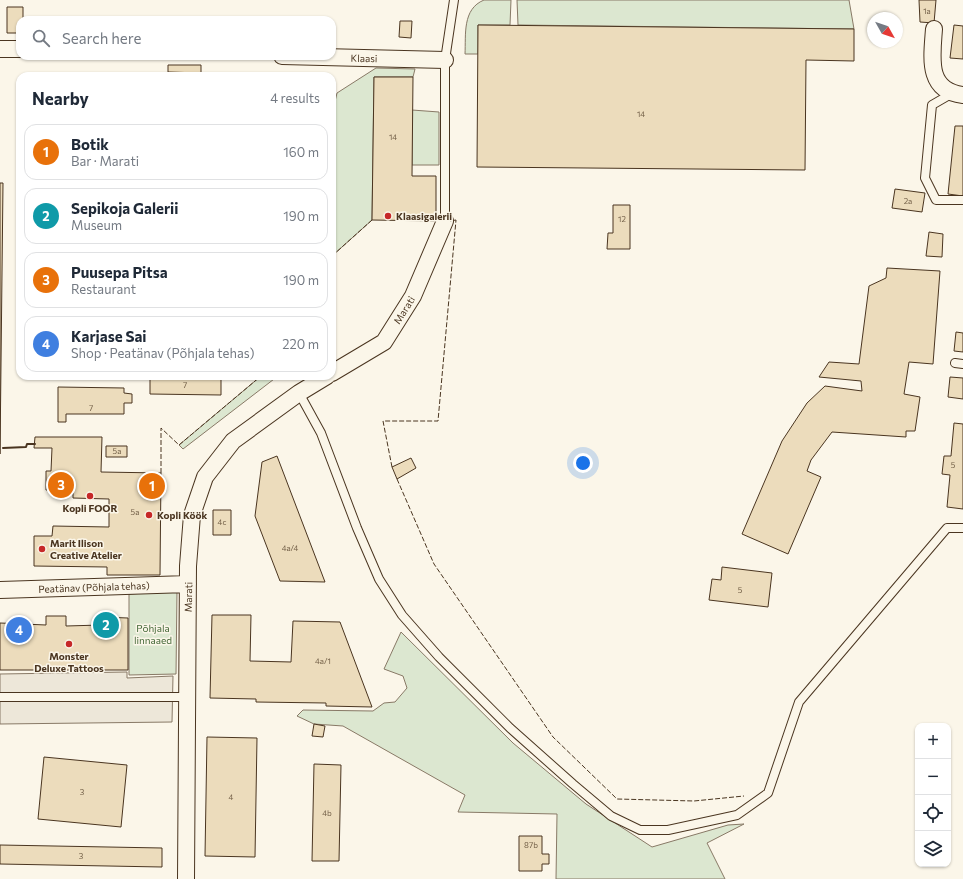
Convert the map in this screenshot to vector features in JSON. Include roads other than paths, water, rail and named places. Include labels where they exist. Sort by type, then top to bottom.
[{"type":"street","points":[[934,29],[932,62],[934,75],[941,85],[957,94]]},
{"type":"street","points":[[0,49],[16,49]]},
{"type":"street","name":"Klaasi","points":[[336,57],[445,60]]},
{"type":"street","name":"Marati","points":[[336,371],[384,342],[413,296],[445,221]]},
{"type":"street","name":"Marati","points":[[186,879],[188,584],[192,515],[205,477],[233,442],[298,393],[320,380]]},
{"type":"street","name":"Peatänav (Põhjala tehas)","points":[[0,590],[188,584]]},
{"type":"lane","points":[[445,221],[445,60],[454,0]]},
{"type":"lane","points":[[957,94],[932,105],[925,178],[936,200],[963,200]]},
{"type":"lane","points":[[298,393],[321,433],[357,528],[379,579],[402,615],[439,657],[510,728],[611,816],[640,830],[668,830],[737,815],[768,792],[799,702],[946,528],[963,528]]},
{"type":"lane","points":[[0,697],[187,697]]},
{"type":"place","name":"Klaasigalerii","points":[[388,216]]},
{"type":"place","name":"Puusepa Pitsa","points":[[61,485]]},
{"type":"place","name":"Botik","points":[[152,486]]},
{"type":"place","name":"Kopli FOOR","points":[[90,496]]},
{"type":"place","name":"Kopli Köök","points":[[149,515]]},
{"type":"place","name":"Marit Ilison Creative Atelier","points":[[42,549]]},
{"type":"place","name":"Sepikoja Galerii","points":[[106,625]]},
{"type":"place","name":"Karjase Sai","points":[[19,630]]},
{"type":"place","name":"Monster Deluxe Tattoos","points":[[69,644]]},
{"type":"park label","name":"Põhjala linnaaed","points":[[153,634]]}]
